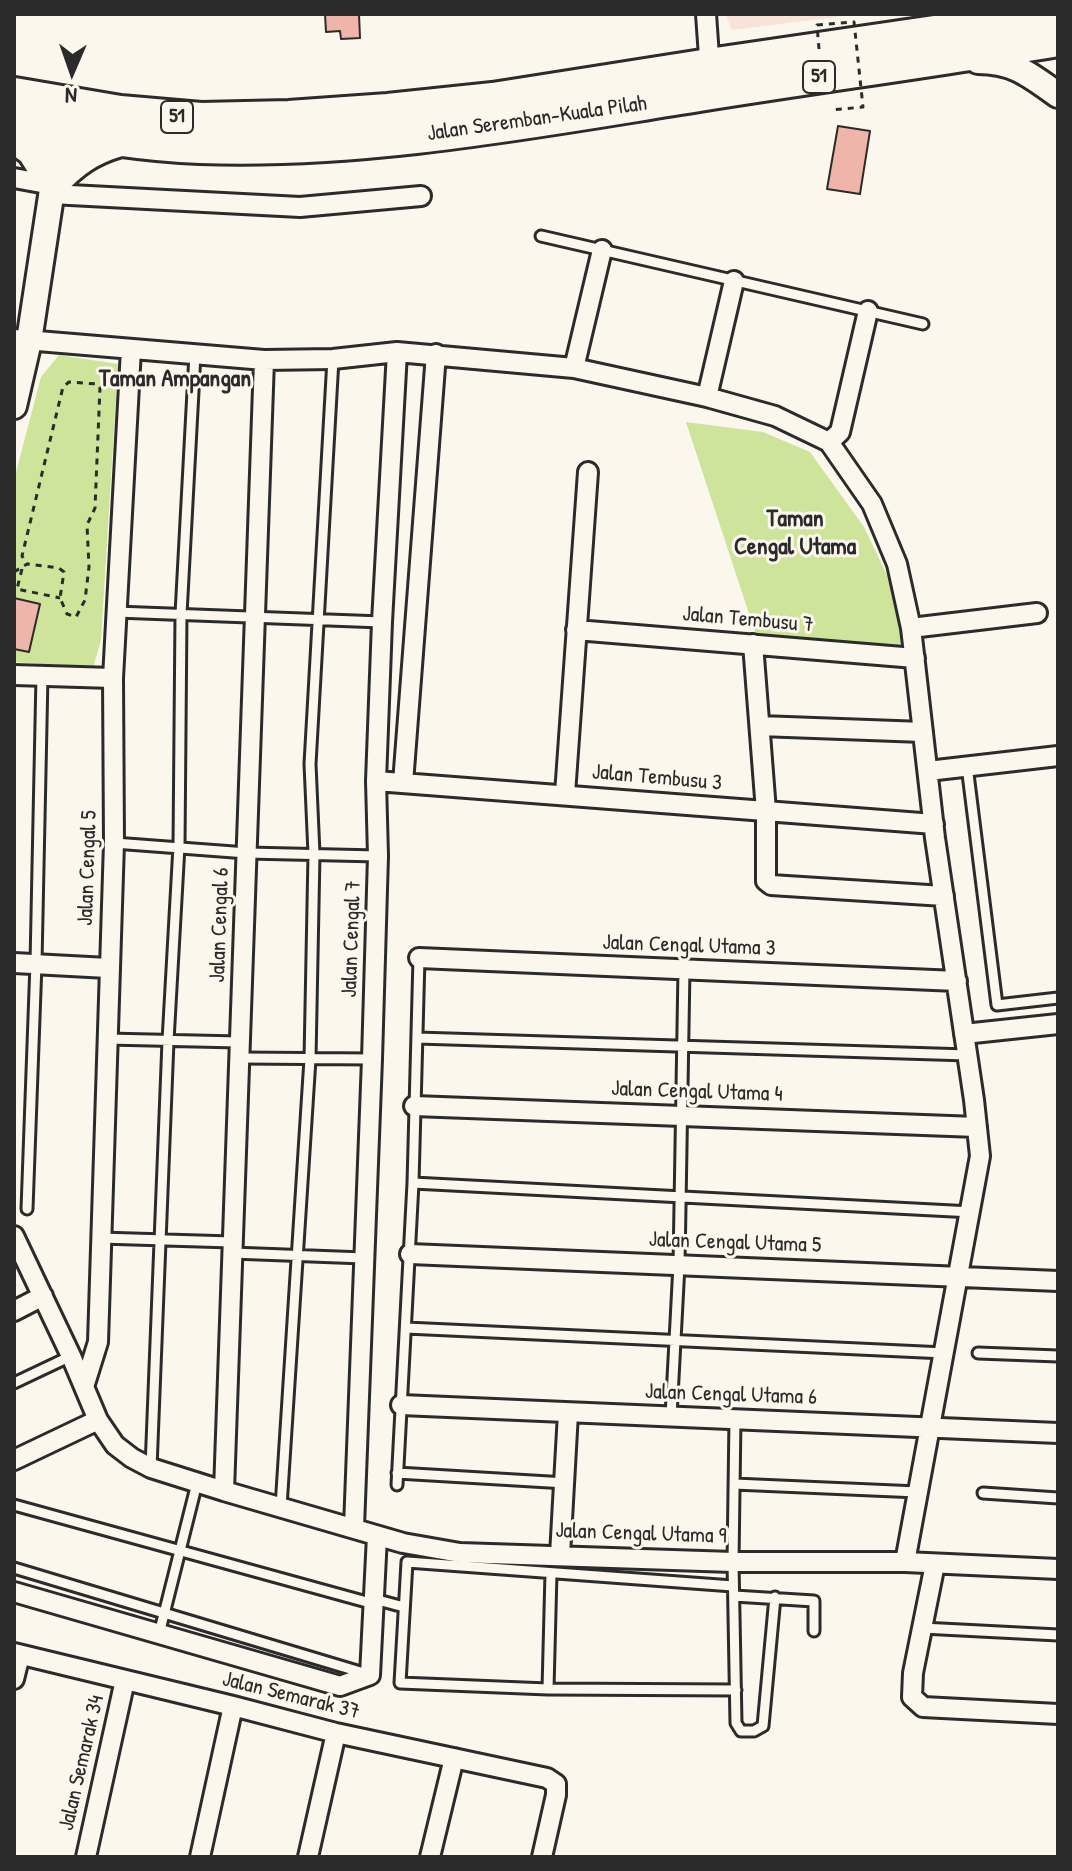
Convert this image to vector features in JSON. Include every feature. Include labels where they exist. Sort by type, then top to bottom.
[{"type":"highway","name":"Jalan Seremban-Kuala Pilah","points":[[14,122],[120,112],[201,119],[289,117],[711,78],[920,48],[1058,14]]},
{"type":"highway","name":"Jalan Seremban-Kuala Pilah","points":[[14,94],[117,141],[200,147],[358,142],[494,127],[711,78],[819,49],[920,48],[1058,40]]},
{"type":"highway","points":[[14,136],[33,150],[52,187],[71,162],[94,148],[117,141]]},
{"type":"street","points":[[706,14],[711,78]]},
{"type":"street","points":[[920,48],[985,14]]},
{"type":"street","points":[[920,48],[1005,62],[1058,95]]},
{"type":"street","points":[[14,406],[22,340],[63,117]]},
{"type":"street","points":[[14,178],[52,187],[300,207],[421,196]]},
{"type":"street","points":[[574,368],[602,250]]},
{"type":"street","points":[[707,397],[734,281]]},
{"type":"street","points":[[829,442],[840,432],[868,311]]},
{"type":"street","points":[[22,340],[264,360],[333,359],[397,352],[574,368],[707,397],[775,416],[829,442],[872,504],[897,564],[911,628],[934,824],[980,1156],[905,1562]]},
{"type":"street","name":"Jalan Cengal 5","points":[[84,1387],[98,1342],[114,843],[113,678],[131,349]]},
{"type":"street","name":"Jalan Cengal 7","points":[[354,1527],[378,856],[376,781],[397,352]]},
{"type":"street","points":[[403,783],[436,354]]},
{"type":"street","name":"Jalan Cengal 6","points":[[224,1491],[264,360]]},
{"type":"street","points":[[565,794],[588,472]]},
{"type":"street","points":[[911,628],[1037,613]]},
{"type":"street","name":"Jalan Tembusu 7","points":[[576,630],[915,658]]},
{"type":"street","points":[[753,644],[766,811],[766,881],[771,885],[944,896]]},
{"type":"street","points":[[14,675],[113,678]]},
{"type":"street","points":[[760,726],[923,732]]},
{"type":"street","points":[[928,771],[1058,756]]},
{"type":"street","name":"Jalan Tembusu 3","points":[[376,781],[934,824]]},
{"type":"street","name":"Jalan Cengal Utama 3","points":[[419,958],[957,981]]},
{"type":"street","points":[[14,963],[108,968]]},
{"type":"street","points":[[964,1034],[1058,1024]]},
{"type":"street","name":"Jalan Cengal Utama 4","points":[[414,1106],[977,1127]]},
{"type":"street","name":"Jalan Cengal Utama 9","points":[[15,1239],[98,1420],[115,1445],[151,1468],[197,1483],[377,1536],[460,1553],[733,1562],[905,1562],[1058,1569]]},
{"type":"street","name":"Jalan Cengal Utama 5","points":[[410,1254],[1058,1281]]},
{"type":"street","points":[[14,1311],[43,1296]]},
{"type":"street","name":"Jalan Cengal Utama 6","points":[[401,1405],[1058,1433]]},
{"type":"street","points":[[560,1555],[568,1413]]},
{"type":"street","points":[[14,1460],[98,1420]]},
{"type":"street","points":[[14,1592],[340,1686],[370,1675],[377,1536]]},
{"type":"street","points":[[935,1564],[912,1697],[923,1707],[1058,1714]]},
{"type":"street","points":[[14,1679],[17,1654]]},
{"type":"street","name":"Jalan Semarak 37","points":[[17,1654],[336,1733],[547,1778],[556,1784],[556,1795],[542,1857]]},
{"type":"street","name":"Jalan Semarak 34","points":[[86,1857],[125,1680]]},
{"type":"street","points":[[200,1857],[233,1706]]},
{"type":"street","points":[[308,1857],[336,1733]]},
{"type":"street","points":[[430,1857],[454,1758]]},
{"type":"lane","points":[[541,236],[923,324]]},
{"type":"lane","points":[[151,1468],[179,846],[181,614],[195,354]]},
{"type":"lane","points":[[281,1507],[310,1059],[314,854],[310,764],[333,359]]},
{"type":"lane","points":[[116,612],[382,622]]},
{"type":"lane","points":[[27,1209],[42,676]]},
{"type":"lane","points":[[967,766],[997,1005],[1058,998]]},
{"type":"lane","points":[[114,843],[247,853],[378,856]]},
{"type":"lane","points":[[397,1485],[413,1183],[419,958]]},
{"type":"lane","points":[[671,1416],[679,1265],[684,969]]},
{"type":"lane","points":[[417,1038],[968,1055]]},
{"type":"lane","points":[[106,1039],[168,1041],[310,1059],[372,1059]]},
{"type":"lane","points":[[413,1183],[972,1212]]},
{"type":"lane","points":[[100,1238],[162,1240],[298,1257],[364,1258]]},
{"type":"lane","points":[[406,1328],[945,1353]]},
{"type":"lane","points":[[978,1353],[1058,1356]]},
{"type":"lane","points":[[14,1383],[71,1356]]},
{"type":"lane","points":[[735,1419],[733,1562],[736,1723],[741,1731],[754,1731],[763,1726],[775,1597]]},
{"type":"lane","points":[[397,1473],[566,1483]]},
{"type":"lane","points":[[159,1634],[197,1483]]},
{"type":"lane","points":[[734,1484],[918,1492]]},
{"type":"lane","points":[[983,1493],[1058,1498]]},
{"type":"lane","points":[[14,1505],[181,1552],[404,1607]]},
{"type":"lane","points":[[736,1690],[548,1689],[400,1683],[407,1562],[551,1573],[814,1601],[814,1631]]},
{"type":"lane","points":[[14,1568],[370,1675]]},
{"type":"lane","points":[[548,1689],[551,1573]]},
{"type":"lane","points":[[922,1628],[1058,1635]]},
{"type":"path","points":[[819,49],[817,25],[854,22],[863,107],[831,110]]},
{"type":"path","points":[[14,572],[27,564],[59,568],[64,572],[60,598],[67,614],[76,617],[85,600],[89,567],[87,525],[95,508],[100,387],[97,384],[69,382],[63,387],[22,556],[27,564]]},
{"type":"path","points":[[22,567],[17,589],[60,598]]},
{"type":"shaded area","points":[[725,14],[860,14],[732,30]]},
{"type":"green space","points":[[59,355],[118,364],[101,640],[93,668],[14,662],[14,480],[41,377]]},
{"type":"green space","points":[[686,422],[763,432],[810,452],[864,527],[894,590],[900,624],[900,649],[756,635]]},
{"type":"building","points":[[325,14],[359,14],[360,38],[341,39],[340,31],[326,32]]},
{"type":"building","points":[[838,126],[870,131],[860,194],[827,189]]},
{"type":"building","points":[[14,598],[40,604],[29,652],[14,649]]},
{"type":"district","name":"Taman Ampangan","points":[[175,380]]},
{"type":"district","name":"Taman Cengal Utama","points":[[795,534]]}]
